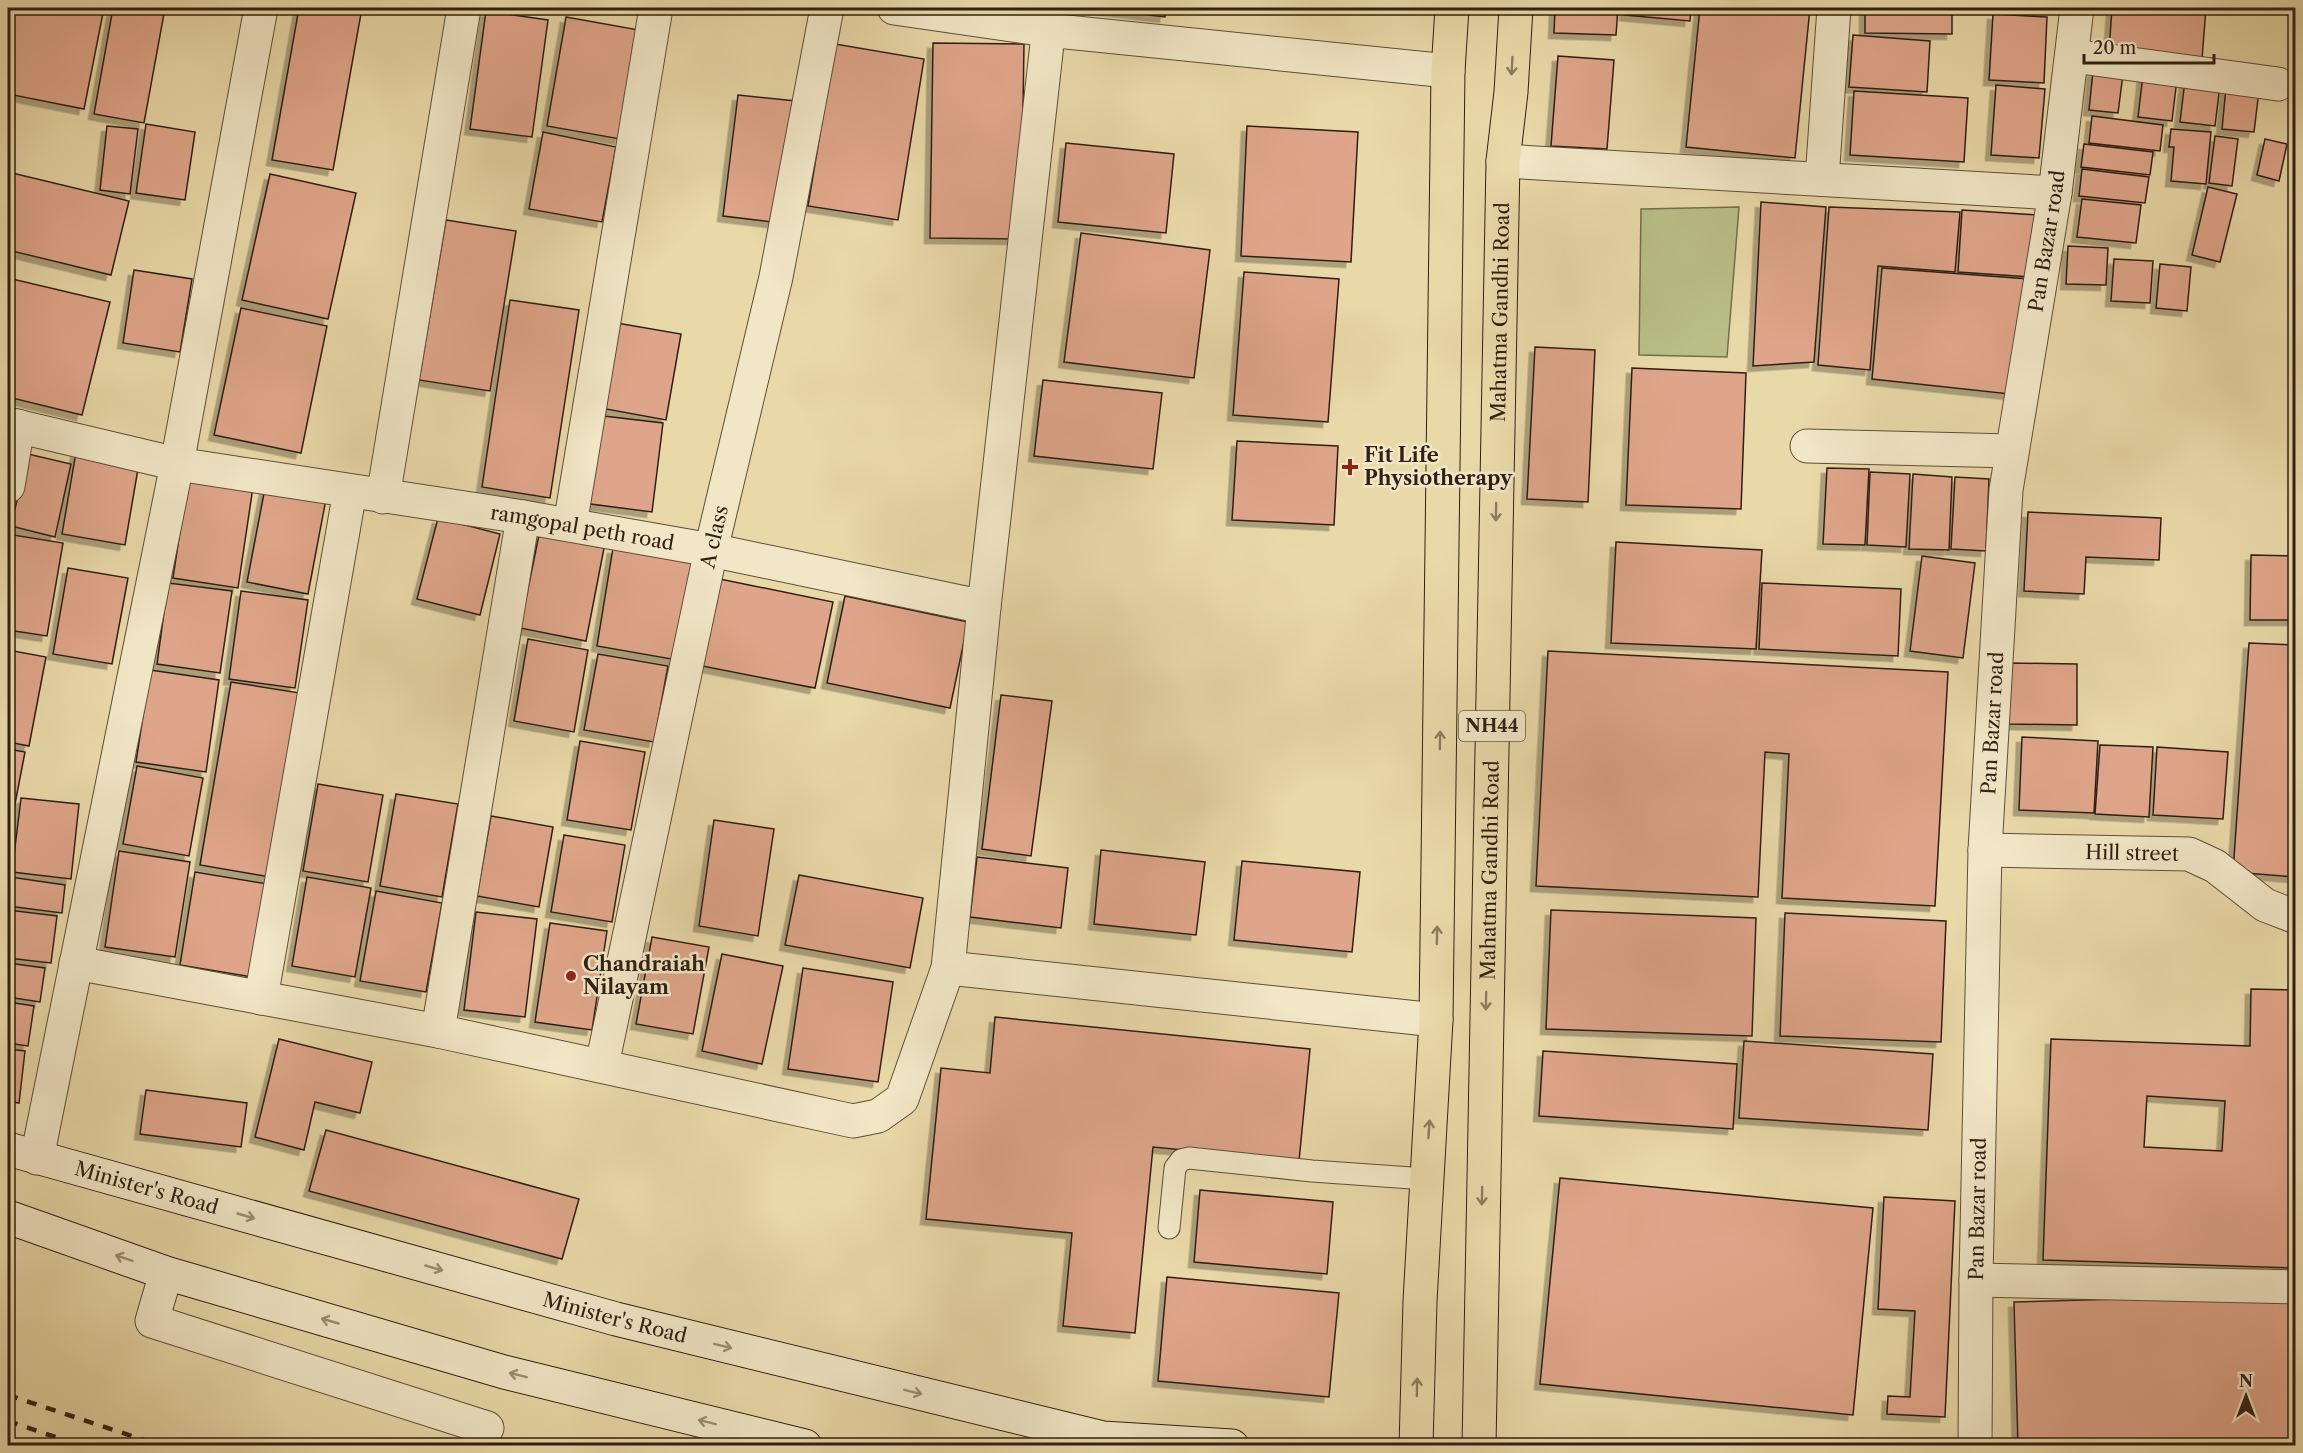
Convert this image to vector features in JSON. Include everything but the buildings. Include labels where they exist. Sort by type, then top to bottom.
[{"type":"highway","name":"NH44","points":[[1416,1446],[1420,1300],[1436,1020],[1448,71],[1452,8]]},
{"type":"highway","name":"Mahatma Gandhi Road","points":[[1479,1446],[1503,161],[1511,92],[1516,8]]},
{"type":"street","points":[[22,1153],[76,963],[177,464],[261,8]]},
{"type":"street","points":[[383,497],[464,8]]},
{"type":"street","points":[[570,525],[656,8]]},
{"type":"street","name":"A class","points":[[602,1065],[711,550],[776,277],[827,8]]},
{"type":"street","points":[[894,8],[1049,19],[1448,71]]},
{"type":"street","points":[[1822,179],[1834,8]]},
{"type":"street","name":"Pan Bazar road","points":[[1975,1446],[1984,850],[2006,490],[2055,193],[2077,8]]},
{"type":"street","points":[[76,963],[438,1031],[853,1121],[878,1116],[902,1099],[948,968],[984,607],[1049,19]]},
{"type":"street","points":[[2073,56],[2278,84]]},
{"type":"street","points":[[1503,161],[2055,193]]},
{"type":"street","points":[[8,486],[13,425]]},
{"type":"street","name":"ramgopal peth road","points":[[13,425],[177,464],[570,525],[711,550],[984,607]]},
{"type":"street","points":[[1807,446],[2012,451]]},
{"type":"street","points":[[261,998],[350,491]]},
{"type":"street","points":[[438,1031],[523,517]]},
{"type":"street","name":"Hill street","points":[[1984,850],[2189,854],[2215,866],[2265,905],[2295,917]]},
{"type":"street","points":[[948,968],[1436,1020]]},
{"type":"street","name":"Minister's Road","points":[[22,1153],[616,1319],[1103,1438],[1232,1446]]},
{"type":"street","points":[[8,1217],[166,1273],[504,1372],[805,1446]]},
{"type":"street","points":[[166,1273],[153,1321],[487,1428]]},
{"type":"street","points":[[1976,1280],[2295,1287]]},
{"type":"lane","points":[[1169,1228],[1175,1168],[1181,1160],[1190,1158],[1312,1171],[1426,1179]]},
{"type":"green space","points":[[1739,207],[1727,357],[1639,355],[1641,209]]},
{"type":"railway","points":[[8,1395],[162,1446]]},
{"type":"railway","points":[[8,1421],[82,1446]]},
{"type":"place","name":"Fit Life Physiotherapy","points":[[1350,467]]},
{"type":"place","name":"Chandraiah Nilayam","points":[[571,976]]}]
